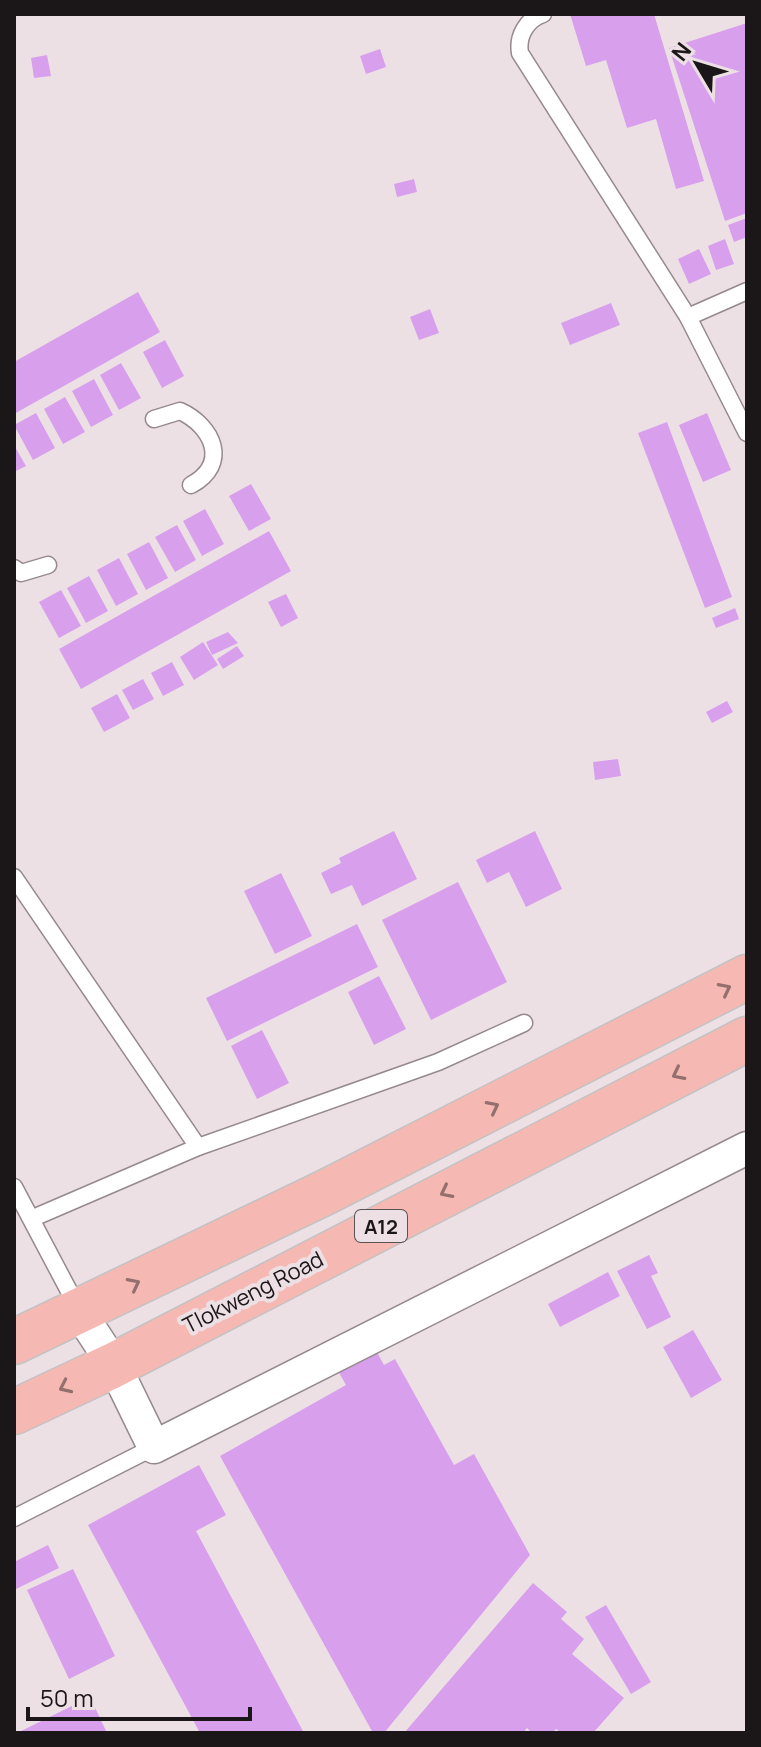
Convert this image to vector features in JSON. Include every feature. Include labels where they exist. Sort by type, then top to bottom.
[{"type":"main road","name":"A12","points":[[14,1342],[80,1313],[747,977]]},
{"type":"main road","name":"Tlokweng Road","points":[[14,1412],[114,1365],[747,1039]]},
{"type":"street","points":[[80,1313],[114,1365],[154,1447],[747,1148]]},
{"type":"lane","points":[[543,14],[523,30],[518,42],[520,53],[688,317],[747,433]]},
{"type":"lane","points":[[688,317],[747,291]]},
{"type":"lane","points":[[154,419],[180,411],[199,420],[214,445],[211,464],[191,485]]},
{"type":"lane","points":[[14,568],[21,573],[48,565]]},
{"type":"lane","points":[[14,877],[198,1147]]},
{"type":"lane","points":[[33,1218],[198,1147],[438,1062],[524,1023]]},
{"type":"lane","points":[[14,1187],[33,1218],[80,1313]]},
{"type":"lane","points":[[14,1518],[154,1447]]},
{"type":"building","points":[[570,14],[654,14],[704,181],[676,189],[656,119],[627,128],[606,60],[586,66]]},
{"type":"building","points":[[747,23],[747,213],[725,221],[669,48]]},
{"type":"building","points":[[380,49],[386,67],[366,74],[360,56]]},
{"type":"building","points":[[47,55],[51,76],[34,78],[31,58]]},
{"type":"building","points":[[414,179],[417,192],[397,197],[394,184]]},
{"type":"building","points":[[747,218],[747,237],[734,242],[728,225]]},
{"type":"building","points":[[725,239],[734,264],[716,270],[708,246]]},
{"type":"building","points":[[699,249],[711,274],[689,284],[678,259]]},
{"type":"building","points":[[138,292],[160,332],[14,414],[14,362]]},
{"type":"building","points":[[611,303],[620,325],[570,345],[561,323]]},
{"type":"building","points":[[430,309],[439,333],[419,340],[410,317]]},
{"type":"building","points":[[165,340],[184,376],[162,388],[143,352]]},
{"type":"building","points":[[121,363],[141,398],[119,410],[100,375]]},
{"type":"building","points":[[94,379],[113,415],[91,427],[72,391]]},
{"type":"building","points":[[65,397],[85,432],[63,444],[44,409]]},
{"type":"building","points":[[36,413],[55,448],[33,460],[14,425]]},
{"type":"building","points":[[707,413],[731,470],[703,482],[679,425]]},
{"type":"building","points":[[667,422],[732,597],[705,608],[638,433]]},
{"type":"building","points":[[14,445],[26,466],[14,472]]},
{"type":"building","points":[[251,484],[271,519],[249,531],[229,496]]},
{"type":"building","points":[[205,509],[224,544],[202,556],[183,521]]},
{"type":"building","points":[[177,525],[196,560],[175,572],[155,537]]},
{"type":"building","points":[[269,531],[291,571],[81,689],[59,649]]},
{"type":"building","points":[[149,542],[168,578],[146,590],[127,554]]},
{"type":"building","points":[[119,558],[138,594],[116,606],[97,570]]},
{"type":"building","points":[[89,576],[108,611],[86,623],[67,588]]},
{"type":"building","points":[[61,590],[81,626],[59,638],[39,602]]},
{"type":"building","points":[[286,594],[298,618],[281,627],[268,602]]},
{"type":"building","points":[[735,608],[739,619],[716,628],[712,618]]},
{"type":"building","points":[[228,632],[238,643],[212,655],[206,642]]},
{"type":"building","points":[[203,642],[218,665],[194,680],[180,657]]},
{"type":"building","points":[[237,646],[244,656],[223,669],[217,659]]},
{"type":"building","points":[[172,662],[184,685],[163,696],[151,673]]},
{"type":"building","points":[[143,679],[154,699],[133,710],[122,690]]},
{"type":"building","points":[[117,694],[130,718],[104,732],[91,708]]},
{"type":"building","points":[[727,701],[733,712],[712,723],[706,712]]},
{"type":"building","points":[[618,759],[621,776],[595,780],[593,762]]},
{"type":"building","points":[[394,831],[417,879],[362,906],[352,885],[331,894],[321,873],[341,863],[339,858]]},
{"type":"building","points":[[535,831],[562,889],[526,907],[509,872],[487,883],[476,860]]},
{"type":"building","points":[[281,873],[312,936],[275,954],[244,891]]},
{"type":"building","points":[[458,882],[507,982],[431,1020],[382,920]]},
{"type":"building","points":[[357,924],[378,967],[227,1041],[206,998]]},
{"type":"building","points":[[379,976],[406,1029],[374,1045],[348,992]]},
{"type":"building","points":[[262,1030],[289,1083],[257,1099],[231,1046]]},
{"type":"building","points":[[649,1255],[658,1273],[651,1276],[671,1317],[647,1329],[617,1271]]},
{"type":"building","points":[[608,1272],[620,1296],[560,1327],[548,1304]]},
{"type":"building","points":[[693,1330],[722,1380],[691,1398],[663,1347]]},
{"type":"building","points":[[371,1341],[384,1365],[395,1359],[454,1465],[474,1454],[530,1555],[384,1733],[373,1733],[220,1456],[346,1385],[333,1362]]},
{"type":"building","points":[[199,1465],[226,1515],[196,1531],[304,1733],[200,1733],[88,1525]]},
{"type":"building","points":[[48,1545],[59,1568],[14,1590],[14,1562]]},
{"type":"building","points":[[73,1569],[115,1656],[69,1679],[27,1590]]},
{"type":"building","points":[[533,1583],[567,1612],[561,1619],[584,1639],[572,1654],[624,1698],[593,1733],[562,1733],[556,1729],[552,1733],[532,1733],[527,1728],[523,1733],[404,1733]]},
{"type":"building","points":[[606,1605],[651,1682],[631,1694],[585,1617]]},
{"type":"building","points":[[90,1697],[107,1733],[17,1733]]}]
